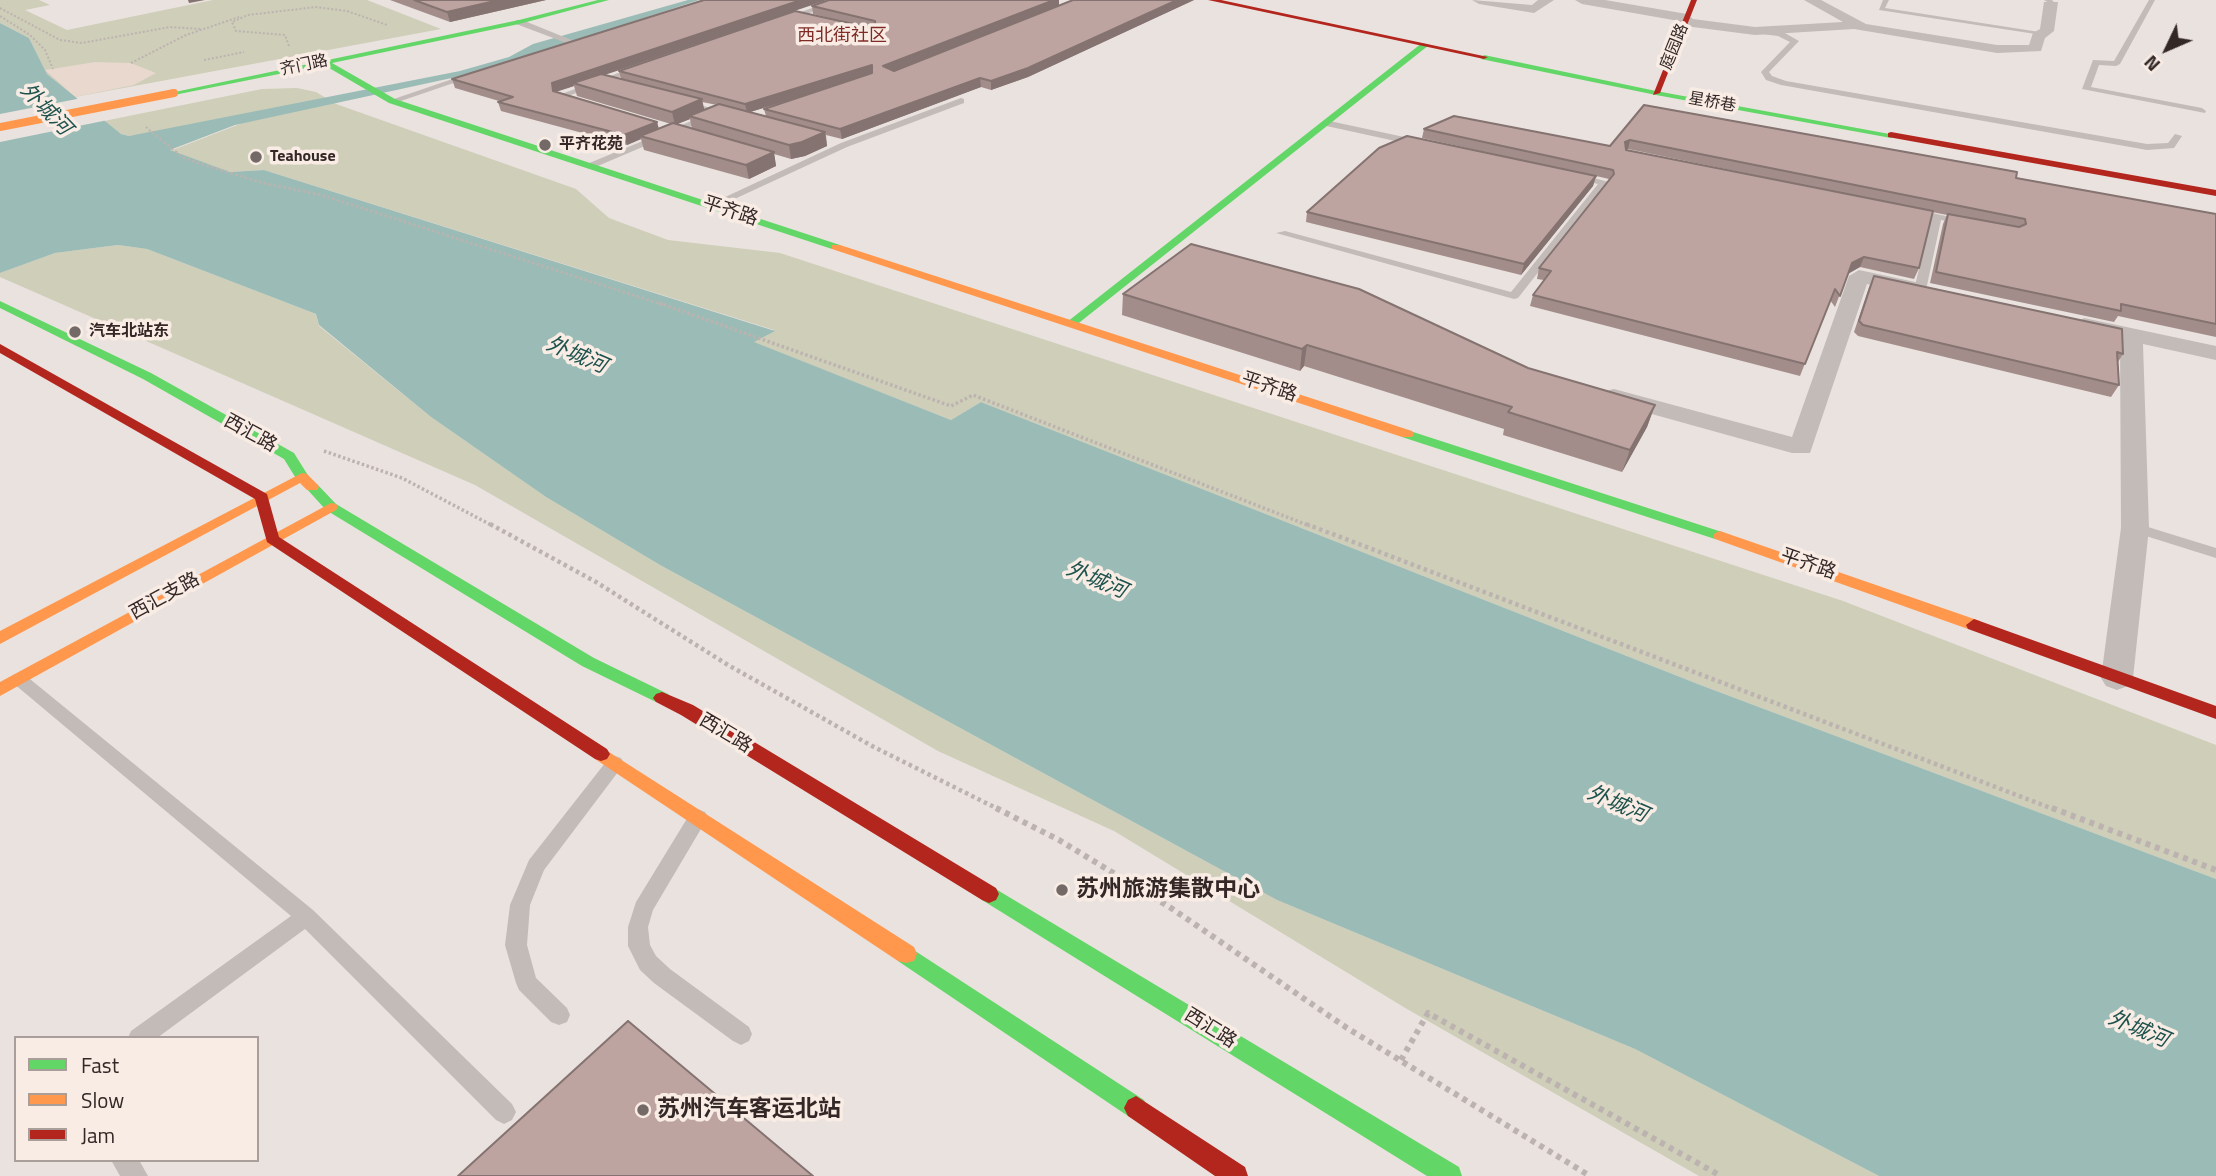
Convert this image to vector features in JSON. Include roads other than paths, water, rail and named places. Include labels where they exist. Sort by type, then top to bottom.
[{"type":"main road","name":"齐门路","points":[[0,127],[519,22],[606,0]]},
{"type":"main road","name":"星桥巷","points":[[1211,0],[1656,93],[2216,193]]},
{"type":"main road","name":"庭园路","points":[[1656,93],[1693,0]]},
{"type":"main road","points":[[1071,324],[1424,45]]},
{"type":"main road","name":"平齐路","points":[[325,62],[367,89],[392,101],[1829,572],[2216,713]]},
{"type":"main road","name":"西汇路","points":[[0,304],[147,376],[289,456],[302,477],[331,507],[588,662],[687,710],[1450,1176]]},
{"type":"main road","points":[[0,348],[262,497],[272,539],[698,817],[1236,1176]]},
{"type":"main road","points":[[0,638],[302,477]]},
{"type":"main road","name":"西汇支路","points":[[0,690],[331,507]]},
{"type":"street","points":[[1479,0],[1534,9],[1547,0]]},
{"type":"street","points":[[1582,0],[1755,31],[1859,27],[2009,50],[2036,48],[2038,36],[2048,31],[2049,1]]},
{"type":"street","points":[[1811,0],[1859,27]]},
{"type":"street","points":[[1166,248],[1192,255]]},
{"type":"street","points":[[1591,389],[1801,448],[1858,276],[1946,295]]},
{"type":"street","points":[[2065,321],[2216,353]]},
{"type":"street","points":[[2117,678],[2136,528],[2131,335]]},
{"type":"lane","points":[[783,20],[842,0]]},
{"type":"lane","points":[[1886,0],[1881,9],[2042,33]]},
{"type":"lane","points":[[2152,0],[2116,64],[2096,62],[2086,89],[2202,111]]},
{"type":"lane","points":[[796,15],[821,22]]},
{"type":"lane","points":[[519,22],[574,43]]},
{"type":"lane","points":[[1755,31],[1780,34],[1796,41],[1765,72],[1769,78],[1784,83],[2147,147],[2171,146],[2178,136]]},
{"type":"lane","points":[[562,47],[588,38]]},
{"type":"lane","points":[[573,100],[560,96],[655,64]]},
{"type":"lane","points":[[392,101],[483,72]]},
{"type":"lane","points":[[603,81],[616,84]]},
{"type":"lane","points":[[669,98],[735,115]]},
{"type":"lane","points":[[711,205],[844,145],[961,102]]},
{"type":"lane","points":[[590,166],[722,112]]},
{"type":"lane","points":[[1325,123],[1431,146]]},
{"type":"lane","points":[[663,127],[688,134]]},
{"type":"lane","points":[[832,142],[844,145]]},
{"type":"lane","points":[[786,164],[798,167]]},
{"type":"lane","points":[[1281,233],[1514,296],[1604,182],[1564,174]]},
{"type":"lane","points":[[1897,208],[1976,224]]},
{"type":"lane","points":[[1920,290],[1937,216]]},
{"type":"lane","points":[[2136,528],[2216,553]]},
{"type":"lane","points":[[19,679],[306,916],[504,1112]]},
{"type":"lane","points":[[559,1015],[527,983],[516,945],[520,905],[536,866],[615,763]]},
{"type":"lane","points":[[698,817],[643,908],[638,927],[639,946],[648,963],[662,976],[741,1034]]},
{"type":"lane","points":[[142,1036],[306,916]]},
{"type":"lane","points":[[125,1162],[136,1176]]},
{"type":"water","name":"外城河","points":[[688,0],[699,0],[484,71],[235,125],[170,150],[230,172],[264,170],[775,331],[754,342],[951,420],[981,402],[1703,686],[2216,879],[2216,1176],[1879,1176],[1635,1049],[1277,900],[660,565],[546,497],[431,417],[319,325],[316,314],[147,249],[118,245],[55,253],[0,273],[0,23],[29,38],[47,74],[121,134],[129,136],[460,71],[509,57],[533,44]]},
{"type":"place","name":"平齐花苑","points":[[545,145]]},
{"type":"place","name":"Teahouse","points":[[256,157]]},
{"type":"place","name":"汽车北站东","points":[[75,332]]},
{"type":"place","name":"苏州旅游集散中心","points":[[1062,890]]},
{"type":"place","name":"苏州汽车客运北站","points":[[643,1110]]},
{"type":"district","name":"西北街社区","points":[[842,37]]}]
